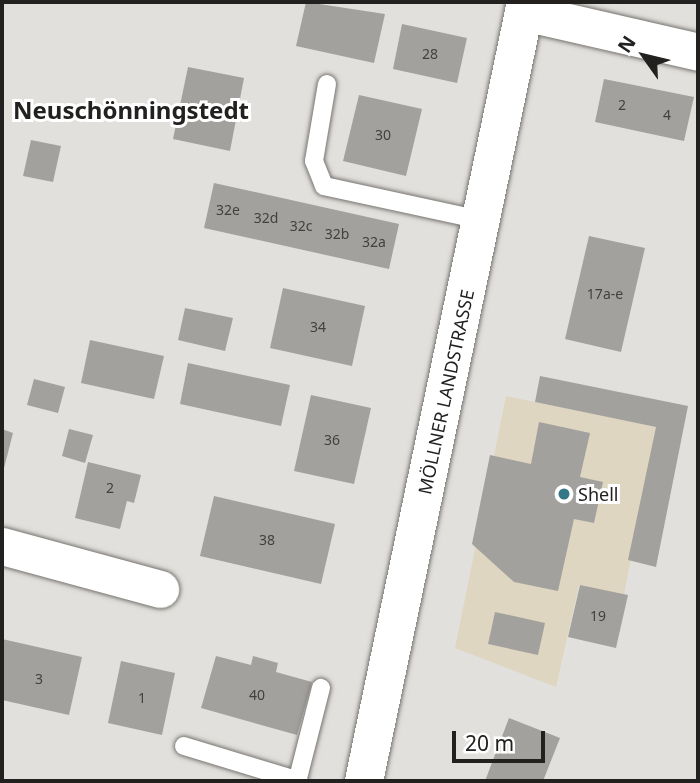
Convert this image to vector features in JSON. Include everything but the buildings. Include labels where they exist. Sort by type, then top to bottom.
[{"type":"main road","name":"MÖLLNER LANDSTRASSE","points":[[365,781],[525,7]]},
{"type":"street","points":[[525,7],[698,52]]},
{"type":"street","points":[[2,546],[160,589]]},
{"type":"lane","points":[[327,84],[314,161],[324,186],[481,219]]},
{"type":"lane","points":[[184,746],[299,780],[321,688]]},
{"type":"shaded area","name":"Shell","points":[[506,396],[656,427],[624,595],[579,585],[556,687],[455,648]]},
{"type":"place","name":"Shell","points":[[564,494]]},
{"type":"district","name":"Neuschönningstedt","points":[[131,110]]}]
